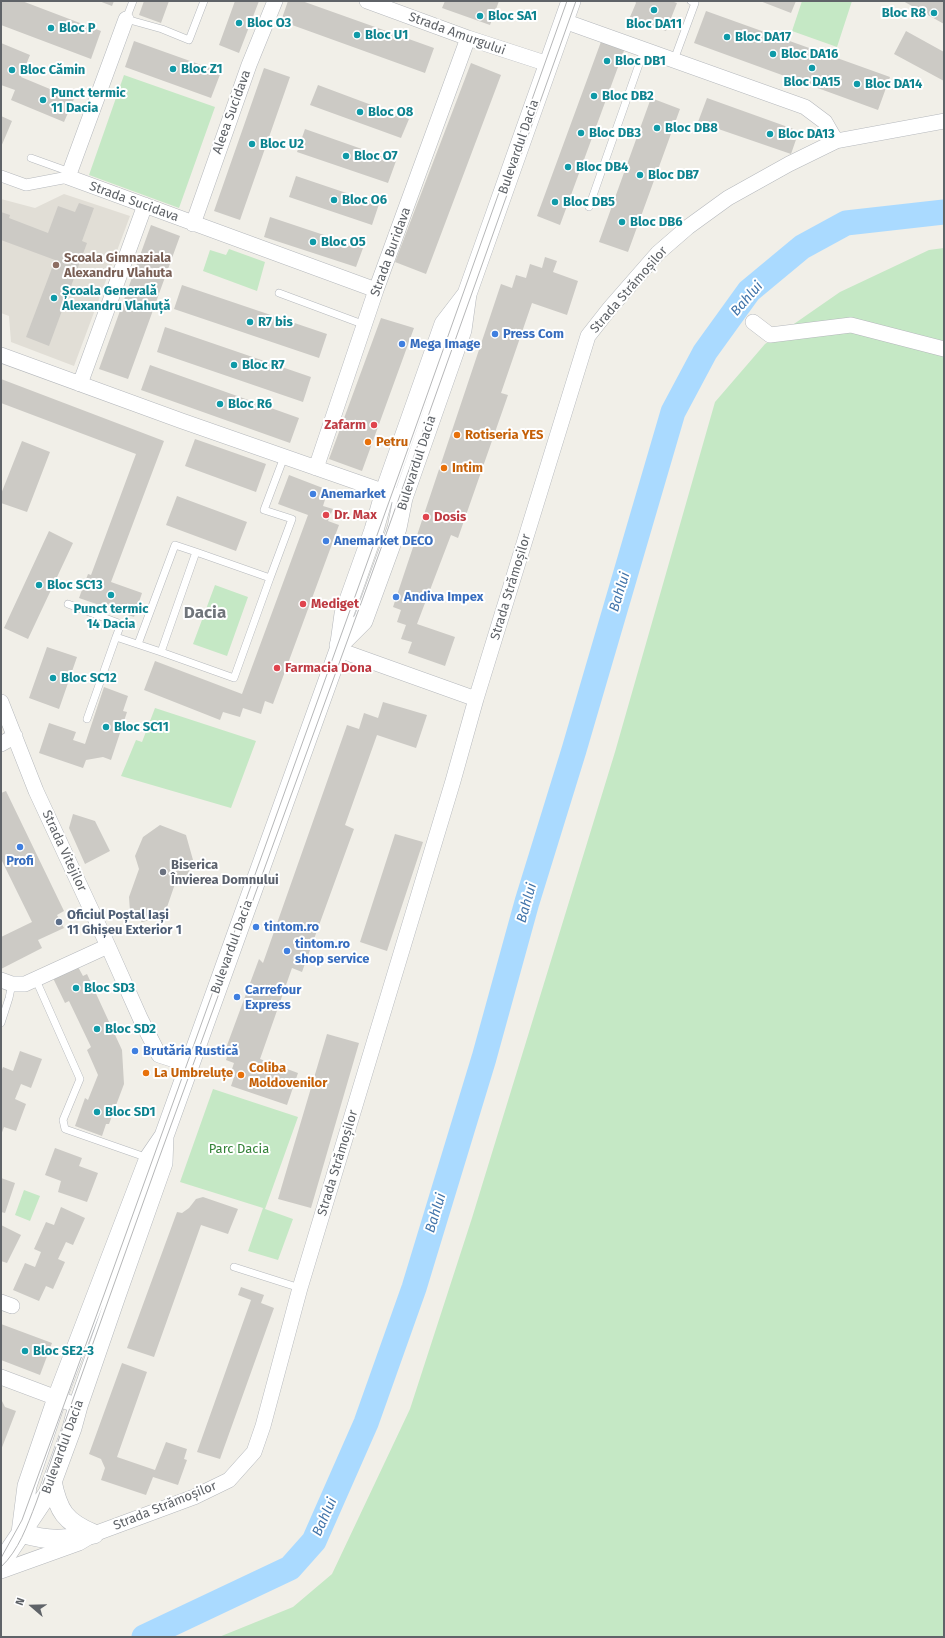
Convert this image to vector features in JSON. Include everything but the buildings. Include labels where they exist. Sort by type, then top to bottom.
[{"type":"street","name":"Aleea Sucidava","points":[[193,224],[249,65],[275,1]]},
{"type":"street","name":"Strada Amurgului","points":[[367,1],[468,38],[548,64]]},
{"type":"street","name":"Bulevardul Dacia","points":[[339,648],[363,621],[397,528],[403,498],[462,330],[467,294],[571,1]]},
{"type":"street","points":[[1,176],[26,185],[69,174],[126,19]]},
{"type":"street","points":[[564,21],[805,107],[825,122],[836,141]]},
{"type":"street","name":"Strada Buridava","points":[[316,468],[376,290],[468,38]]},
{"type":"street","name":"Strada Strămoșilor","points":[[3,1564],[79,1543],[94,1534],[194,1497],[229,1480],[254,1452],[263,1426],[300,1288],[453,781],[476,699],[588,336],[610,308],[658,253],[688,227],[728,198],[789,164],[836,141],[944,120]]},
{"type":"street","name":"Strada Sucidava","points":[[69,174],[193,224],[376,290]]},
{"type":"street","points":[[80,384],[144,205]]},
{"type":"street","name":"Bulevardul Dacia","points":[[21,1533],[48,1493],[72,1428],[164,1136],[339,648],[344,614],[374,530],[385,491],[444,324],[467,294]]},
{"type":"street","points":[[753,322],[770,335],[850,325],[944,349]]},
{"type":"street","points":[[1,355],[284,457],[403,498]]},
{"type":"street","points":[[339,648],[476,699]]},
{"type":"street","name":"Strada Vitejilor","points":[[1,702],[36,791],[141,1020],[159,1055],[190,1065]]},
{"type":"street","points":[[1,744],[15,736]]},
{"type":"street","points":[[7,982],[25,984],[108,946]]},
{"type":"street","name":"Bulevardul Dacia","points":[[21,1533],[27,1486],[57,1398],[156,1160]]},
{"type":"street","points":[[1,1377],[78,1406]]},
{"type":"street","points":[[52,1481],[56,1502],[66,1517],[81,1529],[94,1534]]},
{"type":"street","points":[[3,1564],[21,1533],[38,1538],[64,1540],[94,1534]]},
{"type":"lane","points":[[133,1],[126,19],[162,29],[189,40],[204,1]]},
{"type":"lane","points":[[674,60],[695,3],[691,1]]},
{"type":"lane","points":[[589,207],[644,50]]},
{"type":"lane","points":[[31,158],[69,174]]},
{"type":"lane","points":[[279,293],[365,325]]},
{"type":"lane","points":[[116,636],[234,678],[292,519],[264,510],[284,457]]},
{"type":"lane","points":[[138,644],[175,545],[270,578]]},
{"type":"lane","points":[[161,652],[196,552]]},
{"type":"lane","points":[[68,604],[121,624],[87,719]]},
{"type":"lane","points":[[36,980],[80,1080],[63,1120],[65,1129],[156,1160]]},
{"type":"lane","points":[[1,1023],[10,998],[7,982]]},
{"type":"lane","points":[[234,1267],[300,1288]]},
{"type":"shaded area","name":"Scoala Gimnaziala Alexandru Vlahuta","points":[[64,194],[130,216],[74,366],[11,342],[9,316],[1,313],[1,199],[35,208]]},
{"type":"green space","points":[[802,1],[852,1],[837,47],[792,31]]},
{"type":"green space","points":[[124,75],[215,107],[179,208],[89,175]]},
{"type":"green space","points":[[944,248],[944,1637],[219,1637],[293,1607],[332,1574],[410,1409],[472,1218],[615,752],[715,402],[765,344],[840,292],[929,250]]},
{"type":"green space","points":[[229,249],[265,262],[257,291],[203,271],[210,250],[226,255]]},
{"type":"green space","points":[[215,585],[248,597],[227,656],[193,644]]},
{"type":"green space","points":[[155,708],[256,741],[231,808],[121,776],[136,740],[142,742]]},
{"type":"green space","name":"Parc Dacia","points":[[213,1089],[298,1117],[265,1209],[293,1219],[278,1260],[248,1251],[263,1208],[180,1182]]},
{"type":"green space","points":[[24,1190],[40,1196],[30,1221],[15,1215]]},
{"type":"waterway","name":"Bahlui","points":[[144,1637],[290,1568],[314,1541],[366,1423],[414,1288],[484,1058],[527,902],[574,750],[673,412],[705,352],[749,291],[802,247],[846,223],[944,212]]},
{"type":"tram line","points":[[1,1558],[22,1520],[105,1292],[567,1]]},
{"type":"tram line","points":[[1,1567],[18,1545],[36,1503],[158,1161],[384,540],[576,1]]},
{"type":"place","name":"Bloc DA11","points":[[654,10]]},
{"type":"place","name":"Bloc R8","points":[[934,13]]},
{"type":"place","name":"Bloc SA1","points":[[480,16]]},
{"type":"place","name":"Bloc O3","points":[[239,23]]},
{"type":"place","name":"Bloc P","points":[[51,28]]},
{"type":"place","name":"Bloc U1","points":[[357,35]]},
{"type":"place","name":"Bloc DA17","points":[[727,37]]},
{"type":"place","name":"Bloc DA16","points":[[773,54]]},
{"type":"place","name":"Bloc DB1","points":[[607,61]]},
{"type":"place","name":"Bloc DA15","points":[[812,68]]},
{"type":"place","name":"Bloc Z1","points":[[173,69]]},
{"type":"place","name":"Bloc Cămin","points":[[12,70]]},
{"type":"place","name":"Bloc DA14","points":[[857,84]]},
{"type":"place","name":"Bloc DB2","points":[[594,96]]},
{"type":"place","name":"Punct termic 11 Dacia","points":[[43,100]]},
{"type":"place","name":"Bloc O8","points":[[360,112]]},
{"type":"place","name":"Bloc DB8","points":[[657,128]]},
{"type":"place","name":"Bloc DB3","points":[[581,133]]},
{"type":"place","name":"Bloc DA13","points":[[770,134]]},
{"type":"place","name":"Bloc U2","points":[[252,144]]},
{"type":"place","name":"Bloc O7","points":[[346,156]]},
{"type":"place","name":"Bloc DB4","points":[[568,167]]},
{"type":"place","name":"Bloc DB7","points":[[640,175]]},
{"type":"place","name":"Bloc O6","points":[[334,200]]},
{"type":"place","name":"Bloc DB5","points":[[555,202]]},
{"type":"place","name":"Bloc DB6","points":[[622,222]]},
{"type":"place","name":"Bloc O5","points":[[313,242]]},
{"type":"place","name":"Scoala Gimnaziala Alexandru Vlahuta","points":[[56,265]]},
{"type":"place","name":"Școala Generală Alexandru Vlahuță","points":[[54,298]]},
{"type":"place","name":"R7 bis","points":[[250,322]]},
{"type":"place","name":"Press Com","points":[[495,334]]},
{"type":"place","name":"Mega Image","points":[[402,344]]},
{"type":"place","name":"Bloc R7","points":[[234,365]]},
{"type":"place","name":"Bloc R6","points":[[220,404]]},
{"type":"place","name":"Zafarm","points":[[374,425]]},
{"type":"place","name":"Rotiseria YES","points":[[457,435]]},
{"type":"place","name":"Petru","points":[[368,442]]},
{"type":"place","name":"Intim","points":[[444,468]]},
{"type":"place","name":"Anemarket","points":[[313,494]]},
{"type":"place","name":"Dr. Max","points":[[326,515]]},
{"type":"place","name":"Dosis","points":[[426,517]]},
{"type":"place","name":"Anemarket DECO","points":[[326,541]]},
{"type":"place","name":"Bloc SC13","points":[[39,585]]},
{"type":"place","name":"Punct termic 14 Dacia","points":[[111,595]]},
{"type":"place","name":"Andiva Impex","points":[[396,597]]},
{"type":"place","name":"Mediget","points":[[303,604]]},
{"type":"place","name":"Farmacia Dona","points":[[277,668]]},
{"type":"place","name":"Bloc SC12","points":[[53,678]]},
{"type":"place","name":"Bloc SC11","points":[[106,727]]},
{"type":"place","name":"Profi","points":[[20,847]]},
{"type":"place","name":"Biserica Învierea Domnului","points":[[163,872]]},
{"type":"place","name":"Oficiul Poștal Iași 11 Ghișeu Exterior 1","points":[[59,922]]},
{"type":"place","name":"tintom.ro","points":[[256,927]]},
{"type":"place","name":"tintom.ro shop service","points":[[287,951]]},
{"type":"place","name":"Bloc SD3","points":[[76,988]]},
{"type":"place","name":"Carrefour Express","points":[[237,997]]},
{"type":"place","name":"Bloc SD2","points":[[97,1029]]},
{"type":"place","name":"Brutăria Rustică","points":[[135,1051]]},
{"type":"place","name":"La Umbreluțe","points":[[146,1073]]},
{"type":"place","name":"Coliba Moldovenilor","points":[[241,1075]]},
{"type":"place","name":"Bloc SD1","points":[[97,1112]]},
{"type":"place","name":"Bloc SE2-3","points":[[25,1351]]},
{"type":"district","name":"Dacia","points":[[205,613]]}]
